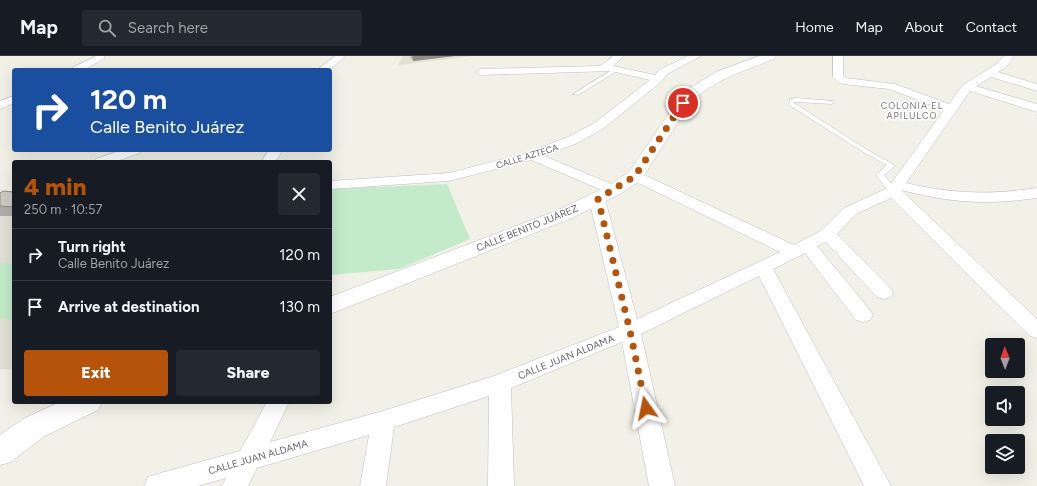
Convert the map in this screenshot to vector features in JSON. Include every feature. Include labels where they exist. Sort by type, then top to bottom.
[{"type":"main road","name":"CALLE BENITO JUÁREZ","points":[[332,305],[565,214],[606,195],[635,176],[683,103],[693,92],[721,75],[770,56]]},
{"type":"main road","points":[[0,452],[33,428],[84,404]]},
{"type":"street","points":[[325,68],[341,56]]},
{"type":"street","points":[[611,70],[606,66],[619,56]]},
{"type":"street","name":"CALLE AZTECA","points":[[332,185],[419,180],[449,176],[532,156],[575,139],[600,125],[658,79],[664,72],[696,56]]},
{"type":"street","points":[[838,56],[838,77],[843,81],[891,86],[952,109]]},
{"type":"street","name":"CALLE JUAN ALDAMA","points":[[158,486],[382,421],[500,383],[630,331],[763,267],[828,234],[850,212],[895,188],[967,87],[1002,65],[1009,56]]},
{"type":"street","points":[[80,68],[100,58]]},
{"type":"street","points":[[481,72],[611,70],[658,79]]},
{"type":"street","points":[[990,73],[1037,88]]},
{"type":"street","points":[[967,87],[1037,108]]},
{"type":"street","points":[[0,105],[12,100]]},
{"type":"street","points":[[107,160],[129,152]]},
{"type":"street","points":[[532,156],[606,195],[630,331],[662,486]]},
{"type":"street","points":[[635,176],[800,248],[863,315]]},
{"type":"street","points":[[895,188],[970,198],[1018,196],[1037,193]]},
{"type":"street","points":[[895,188],[1037,331]]},
{"type":"street","points":[[828,234],[884,293]]},
{"type":"street","points":[[763,267],[878,486]]},
{"type":"street","points":[[500,383],[501,486]]},
{"type":"street","points":[[33,428],[57,404]]},
{"type":"street","points":[[235,486],[248,459],[259,443],[277,404]]},
{"type":"street","points":[[373,486],[382,421]]},
{"type":"lane","points":[[576,94],[611,70]]},
{"type":"lane","points":[[832,102],[792,100],[791,104],[867,152],[889,164],[890,166],[880,175],[895,188]]},
{"type":"shaded area","points":[[403,56],[472,56],[398,65]]},
{"type":"shaded area","points":[[12,197],[12,370],[0,369],[0,201]]},
{"type":"green space","points":[[447,184],[470,239],[399,269],[332,275],[332,189]]},
{"type":"green space","points":[[0,263],[12,264],[12,320],[0,318]]},
{"type":"building","points":[[3,191],[12,192],[12,207],[0,206],[0,193]]},
{"type":"district","name":"COLONIA EL APILULCO","points":[[912,110]]},
{"type":"route","points":[[646,408],[630,331],[598,199],[635,176],[683,103]]}]
